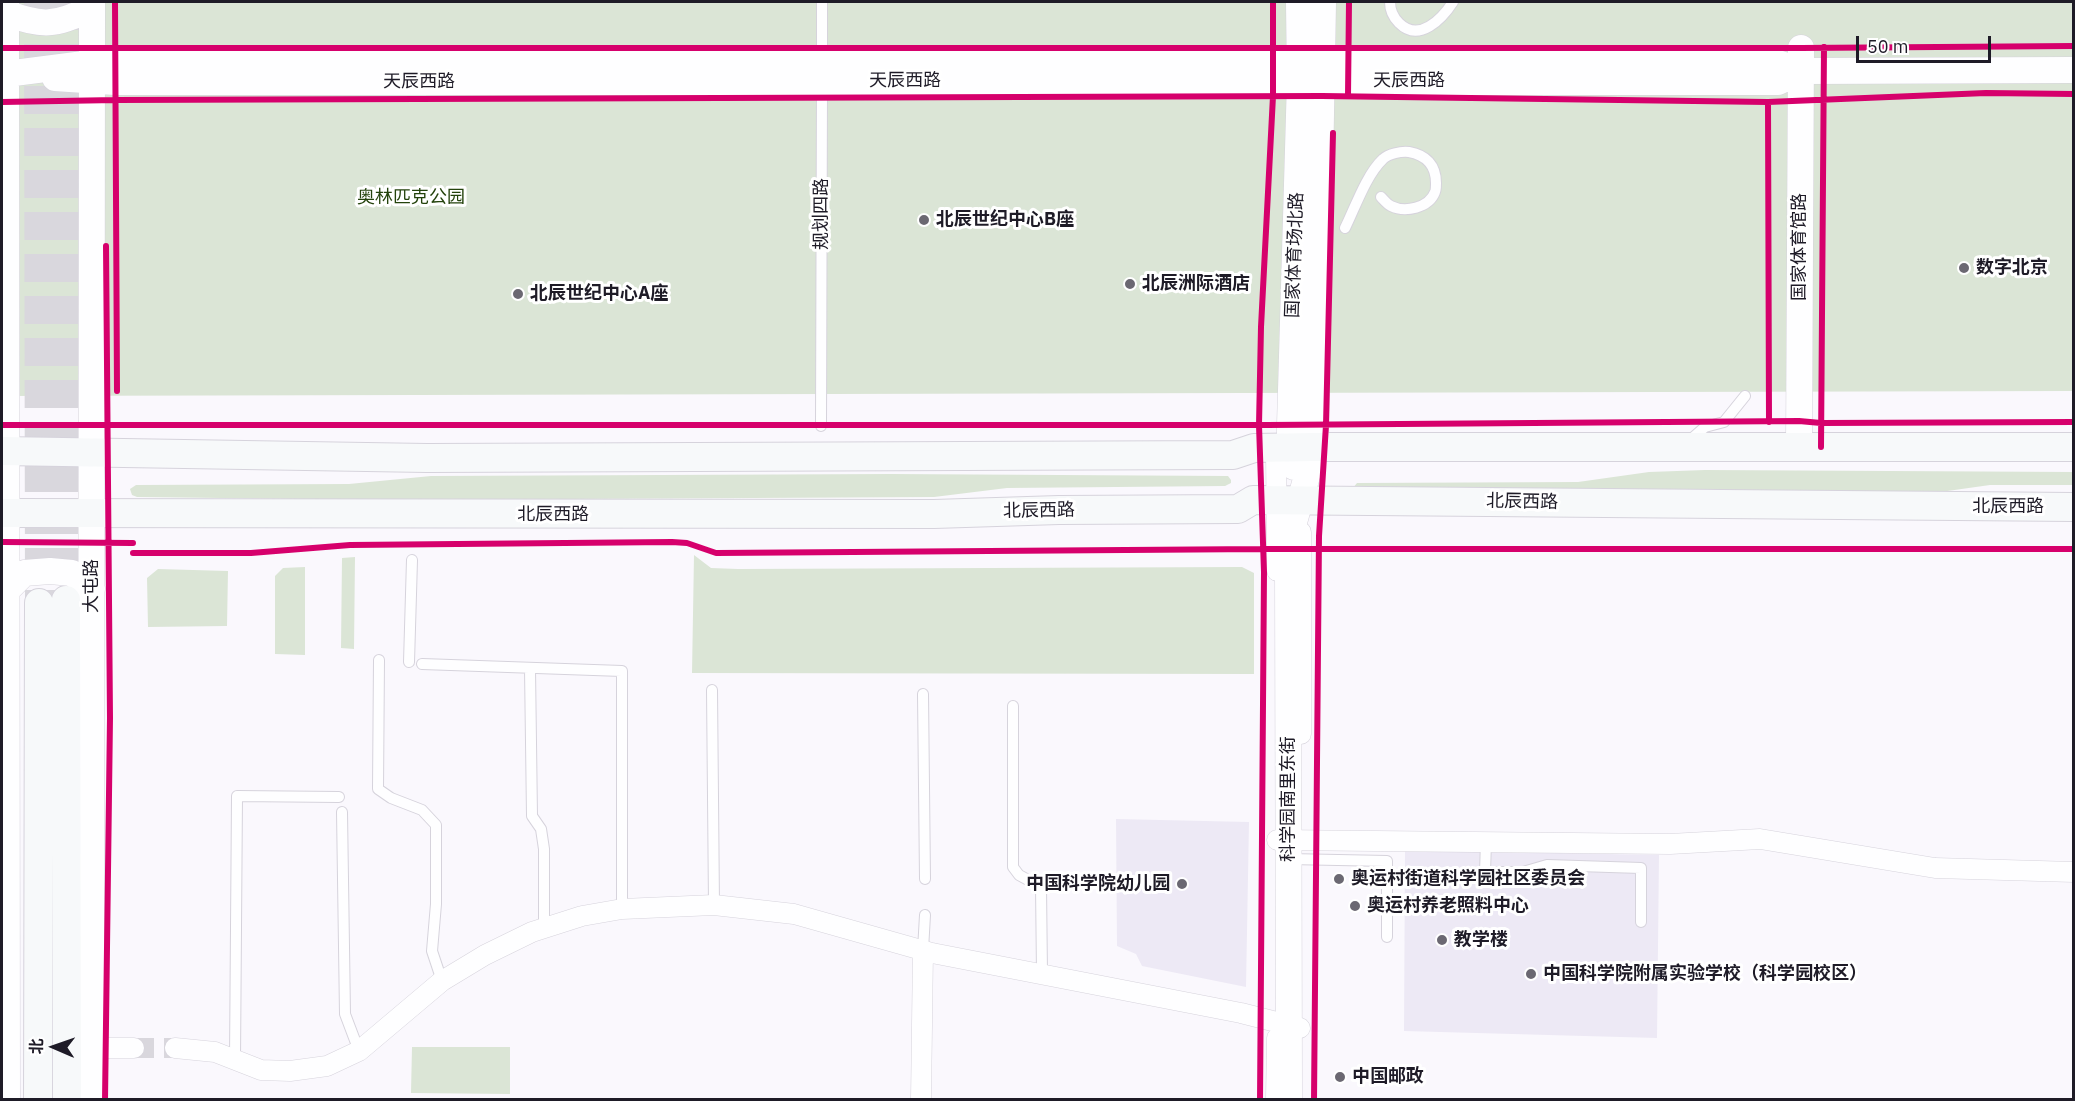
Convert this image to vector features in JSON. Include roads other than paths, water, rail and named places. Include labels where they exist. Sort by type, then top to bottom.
[{"type":"main road","points":[[4,451],[427,458],[1233,455],[1254,448],[1296,447],[2073,447]]},
{"type":"main road","name":"北辰西路","points":[[4,513],[934,514],[1059,510],[1238,509],[1253,500],[2073,507]]},
{"type":"main road","name":"大屯路","points":[[38,1100],[52,602],[67,1100]]},
{"type":"street","points":[[1285,2],[1285,47],[1311,72]]},
{"type":"street","name":"国家体育场北路","points":[[1299,2],[1311,72]]},
{"type":"street","name":"国家体育场北路","points":[[1288,500],[1296,447],[1311,72],[1323,2]]},
{"type":"street","points":[[7,1100],[4,966],[6,590],[4,74],[6,7],[32,22],[58,22],[92,5]]},
{"type":"street","name":"大屯路","points":[[91,1100],[92,5]]},
{"type":"street","name":"天辰西路","points":[[4,74],[822,63],[1778,82],[1801,60],[2073,70]]},
{"type":"street","name":"国家体育馆路","points":[[1799,447],[1801,60]]},
{"type":"street","name":"天辰西路","points":[[92,72],[1311,72]]},
{"type":"street","name":"科学园南里东街","points":[[1288,500],[1291,533],[1288,560],[1291,848],[1289,1100]]},
{"type":"street","points":[[6,590],[24,573],[50,571],[72,573],[92,589]]},
{"type":"street","points":[[1291,848],[1486,842],[1670,844],[1760,839],[1935,867],[2073,872]]},
{"type":"street","points":[[175,1048],[215,1052],[261,1070],[290,1071],[327,1066],[359,1051],[442,981],[485,955],[532,932],[582,916],[621,909],[714,906],[795,915],[922,950],[1241,1013],[1289,1026]]},
{"type":"street","points":[[921,1100],[922,950]]},
{"type":"street","points":[[1276,1100],[1289,1026]]},
{"type":"street","points":[[1289,1026],[1300,1100]]},
{"type":"street","points":[[91,1048],[134,1048]]},
{"type":"lane","name":"规划四路","points":[[821,426],[822,2]]},
{"type":"lane","points":[[1390,2],[1390,10],[1396,21],[1407,30],[1420,31],[1433,25],[1453,2]]},
{"type":"lane","points":[[1345,228],[1375,169],[1385,157],[1403,151],[1416,153],[1428,159],[1436,174],[1436,192],[1428,202],[1417,207],[1403,209],[1390,206],[1381,197]]},
{"type":"lane","points":[[1682,447],[1705,427],[1724,422],[1745,396]]},
{"type":"lane","points":[[409,662],[412,560]]},
{"type":"lane","points":[[379,660],[378,789],[391,798],[422,810],[436,825],[436,904],[432,951],[442,981]]},
{"type":"lane","points":[[422,664],[622,670],[621,909]]},
{"type":"lane","points":[[530,669],[532,816],[541,829],[544,849],[544,928]]},
{"type":"lane","points":[[712,690],[714,906]]},
{"type":"lane","points":[[923,694],[925,879]]},
{"type":"lane","points":[[1013,706],[1013,867],[1020,875],[1041,887],[1042,973]]},
{"type":"lane","points":[[235,1059],[237,796],[339,797]]},
{"type":"lane","points":[[342,812],[345,1014],[359,1051]]},
{"type":"lane","points":[[1486,842],[1485,872],[1523,872],[1546,865],[1641,868],[1641,922]]},
{"type":"lane","points":[[1291,848],[1387,861],[1387,937]]},
{"type":"lane","points":[[922,950],[925,915]]},
{"type":"tunnel","points":[[38,2],[39,603]]},
{"type":"tunnel","points":[[66,2],[66,600]]},
{"type":"tunnel","points":[[134,1048],[175,1048]]},
{"type":"place","name":"北辰世纪中心B座","points":[[924,220]]},
{"type":"place","name":"数字北京","points":[[1964,268]]},
{"type":"place","name":"北辰洲际酒店","points":[[1130,284]]},
{"type":"place","name":"北辰世纪中心A座","points":[[518,294]]},
{"type":"place","name":"奥运村街道科学园社区委员会","points":[[1339,879]]},
{"type":"place","name":"中国科学院幼儿园","points":[[1182,884]]},
{"type":"place","name":"奥运村养老照料中心","points":[[1355,906]]},
{"type":"place","name":"教学楼","points":[[1442,940]]},
{"type":"place","name":"中国科学院附属实验学校（科学园校区）","points":[[1531,974]]},
{"type":"place","name":"中国邮政","points":[[1340,1077]]},
{"type":"park label","name":"奥林匹克公园","points":[[411,198]]}]
